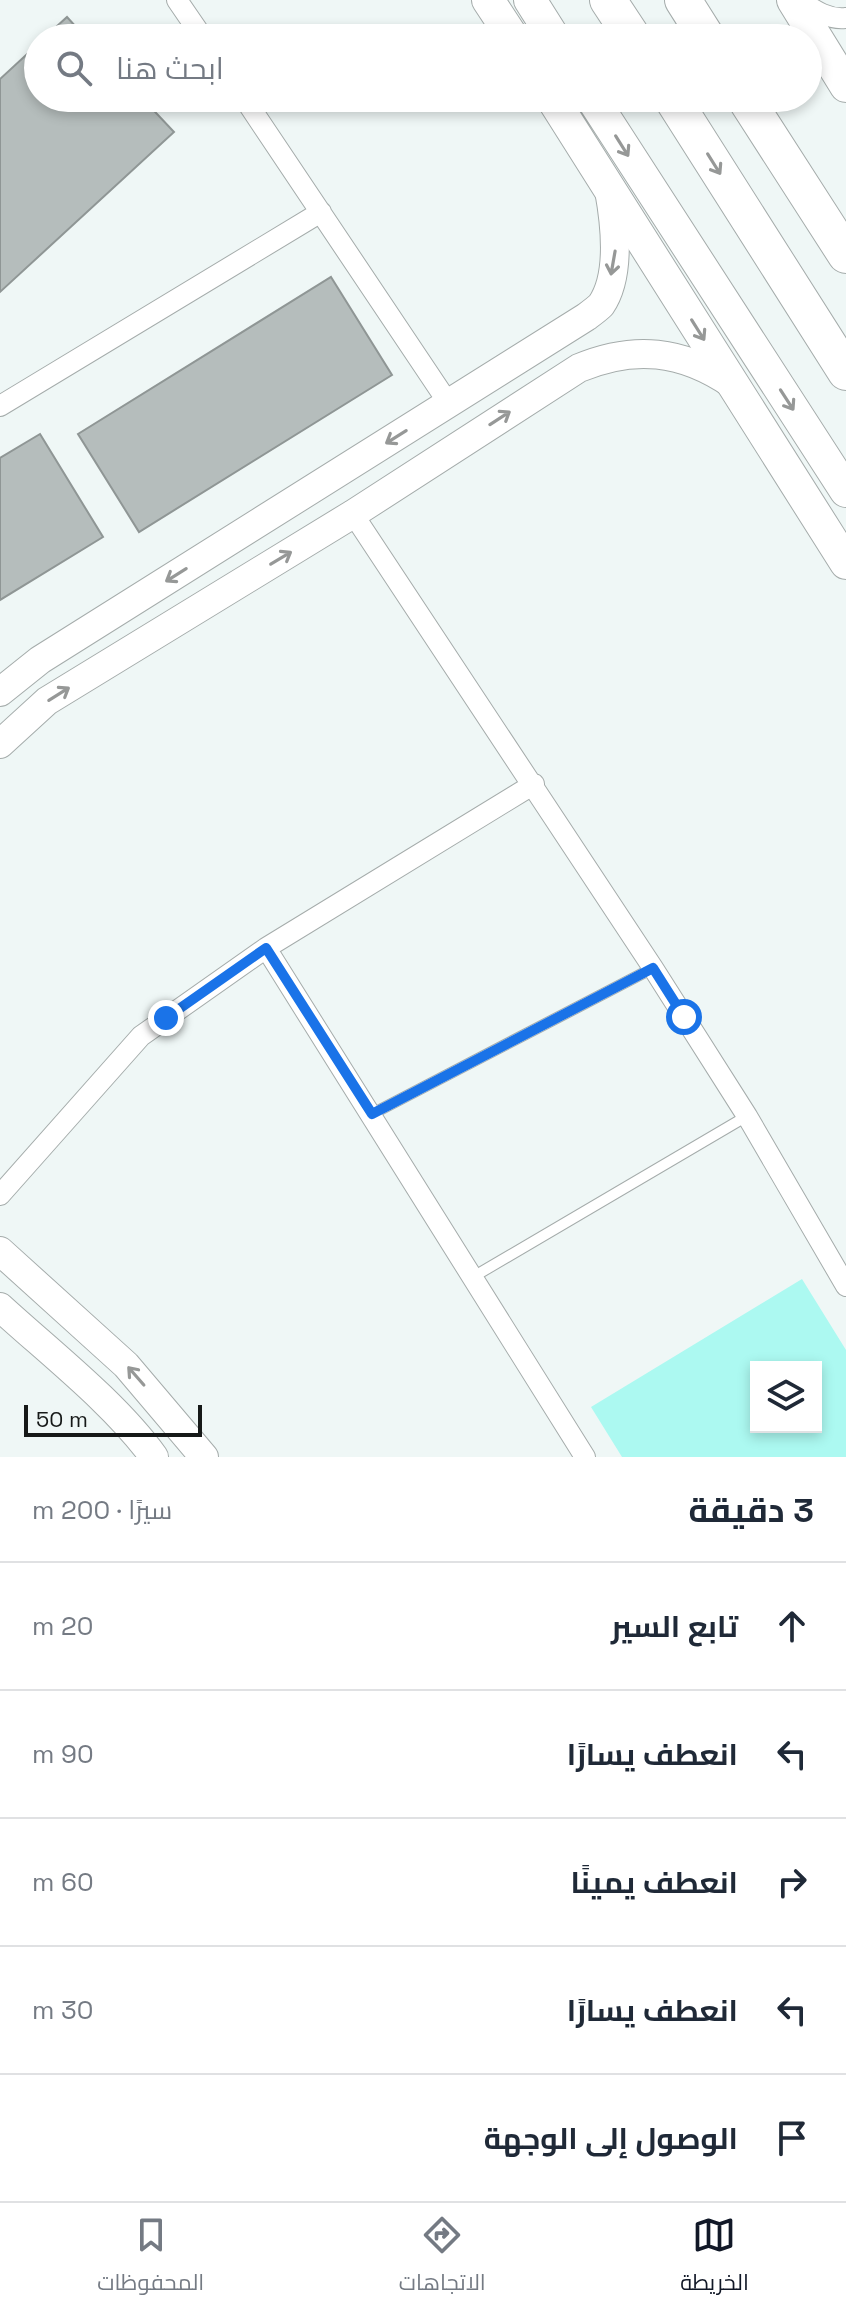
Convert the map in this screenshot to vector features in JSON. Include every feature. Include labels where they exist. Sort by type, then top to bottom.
[{"type":"highway","points":[[608,0],[624,24]]},
{"type":"highway","points":[[683,0],[698,24]]},
{"type":"highway","points":[[707,0],[720,24]]},
{"type":"highway","points":[[681,112],[846,372]]},
{"type":"highway","points":[[754,112],[837,241]]},
{"type":"highway","points":[[767,112],[837,241]]},
{"type":"main road","points":[[488,0],[504,24]]},
{"type":"main road","points":[[530,0],[545,24]]},
{"type":"main road","points":[[796,0],[810,24]]},
{"type":"main road","points":[[822,45],[846,86]]},
{"type":"main road","points":[[561,112],[846,563]]},
{"type":"main road","points":[[601,112],[846,491]]},
{"type":"street","points":[[177,0],[193,24]]},
{"type":"street","points":[[796,0],[820,14],[846,18]]},
{"type":"street","points":[[253,112],[449,404]]},
{"type":"street","points":[[0,692],[40,660],[601,305],[609,285],[615,253],[616,224],[608,186]]},
{"type":"street","points":[[0,406],[321,212]]},
{"type":"street","points":[[533,350],[545,350],[561,361],[561,373],[553,384]]},
{"type":"street","points":[[0,744],[47,701],[353,514],[579,368],[606,357],[664,354],[688,360],[732,384]]},
{"type":"street","points":[[353,514],[653,968],[747,1116],[846,1286]]},
{"type":"street","points":[[0,1195],[141,1036],[266,948],[534,784]]},
{"type":"street","points":[[266,948],[585,1457]]},
{"type":"street","points":[[0,1251],[126,1365],[204,1457]]},
{"type":"street","points":[[0,1307],[95,1395],[154,1457]]},
{"type":"lane","points":[[372,1114],[653,968]]},
{"type":"lane","points":[[473,1277],[747,1116]]},
{"type":"shaded area","points":[[802,1279],[846,1350],[846,1457],[622,1457],[591,1407]]},
{"type":"building","points":[[67,17],[73,24],[59,24]]},
{"type":"building","points":[[24,57],[24,112],[155,112],[174,132],[0,292],[0,79]]},
{"type":"building","points":[[331,277],[392,375],[139,532],[78,434]]},
{"type":"building","points":[[40,434],[103,537],[0,600],[0,458]]},
{"type":"route","points":[[166,1018],[266,948],[372,1114],[653,968],[684,1017]]}]
